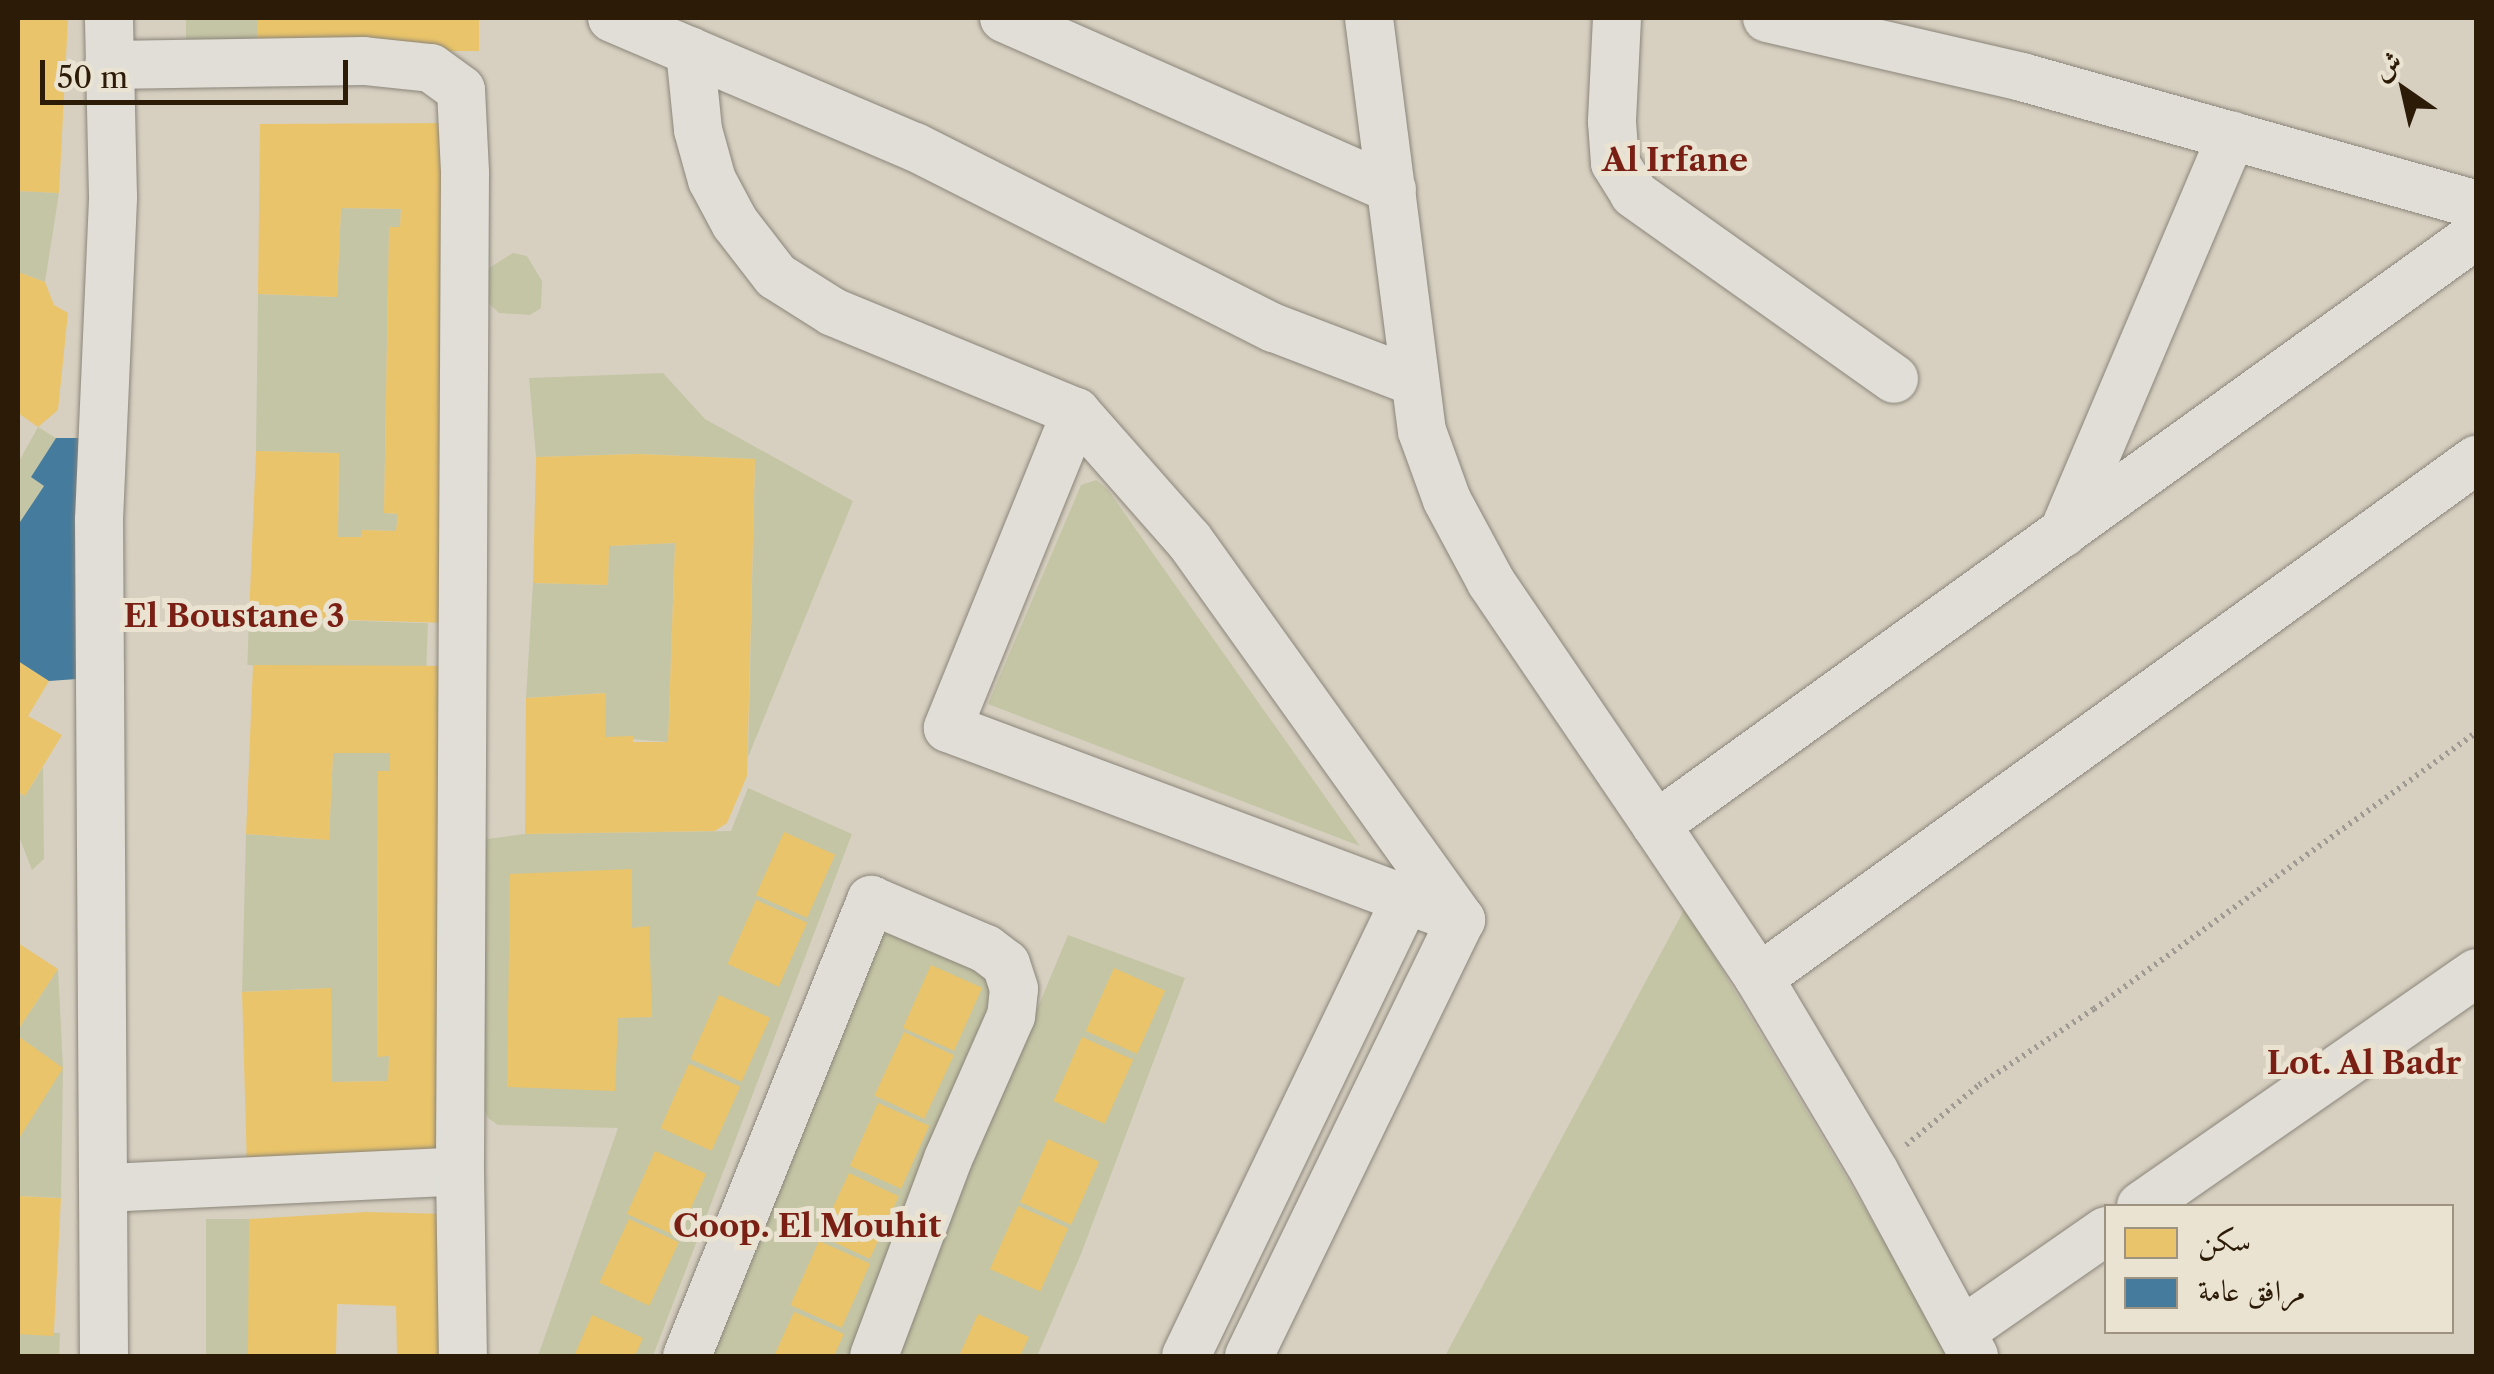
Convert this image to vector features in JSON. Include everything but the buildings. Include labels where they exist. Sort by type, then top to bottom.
[{"type":"street","points":[[104,1356],[106,1188],[99,520],[113,197],[110,18]]},
{"type":"street","points":[[612,18],[915,148],[1274,328],[1413,381]]},
{"type":"street","points":[[1004,18],[1392,189]]},
{"type":"street","points":[[1369,18],[1422,431],[1447,500],[1491,582],[1760,978],[1874,1172],[1968,1344],[2104,1233]]},
{"type":"street","points":[[1617,18],[1612,122],[1615,163],[1634,194],[1894,380]]},
{"type":"street","points":[[1767,18],[2022,77],[2476,205]]},
{"type":"street","points":[[690,51],[698,130],[712,180],[735,223],[776,276],[834,312],[1076,412],[1189,540],[1462,920]]},
{"type":"street","points":[[109,65],[364,61],[431,68],[461,90],[465,173],[460,1171],[463,1356]]},
{"type":"street","points":[[2063,533],[2232,135]]},
{"type":"street","points":[[1656,825],[2476,236]]},
{"type":"street","points":[[1076,412],[948,728],[1462,920]]},
{"type":"street","points":[[1760,978],[2476,460]]},
{"type":"street","points":[[687,1356],[871,900],[986,948],[1006,964],[1014,990],[1010,1016],[948,1159],[874,1356]]},
{"type":"street","points":[[1191,1355],[1405,901]]},
{"type":"street","points":[[1249,1356],[1462,920]]},
{"type":"street","points":[[2145,1204],[2476,973]]},
{"type":"street","points":[[106,1188],[460,1171]]},
{"type":"path","points":[[1874,1172],[1979,1085],[2094,1009],[2476,732]]},
{"type":"green space","points":[[186,18],[257,18],[257,50],[186,50]]},
{"type":"green space","points":[[18,191],[59,193],[45,282],[18,272]]},
{"type":"green space","points":[[341,208],[401,209],[400,227],[389,228],[384,513],[398,514],[396,531],[363,530],[361,537],[338,537],[339,453],[256,451],[258,294],[337,297]]},
{"type":"green space","points":[[513,253],[527,256],[542,281],[541,308],[530,315],[499,313],[483,298],[489,268]]},
{"type":"green space","points":[[663,373],[705,419],[853,501],[748,757],[755,459],[638,454],[536,457],[529,378]]},
{"type":"green space","points":[[38,427],[56,438],[31,477],[44,486],[18,525],[18,463]]},
{"type":"green space","points":[[1096,480],[1108,490],[1360,846],[988,704],[1081,485]]},
{"type":"green space","points":[[675,543],[668,742],[605,737],[605,693],[526,698],[533,583],[608,585],[609,546]]},
{"type":"green space","points":[[249,617],[428,623],[426,671],[247,665]]},
{"type":"green space","points":[[333,753],[390,753],[390,771],[378,772],[377,1056],[389,1056],[388,1081],[332,1082],[330,988],[242,992],[246,834],[329,840]]},
{"type":"green space","points":[[43,767],[44,859],[32,870],[18,834],[18,792],[25,796]]},
{"type":"green space","points":[[748,788],[852,834],[653,1356],[538,1356],[618,1128],[498,1125],[488,1118],[479,1097],[480,840],[525,834],[731,831]]},
{"type":"green space","points":[[1685,908],[1945,1343],[1950,1356],[1445,1356]]},
{"type":"green space","points":[[891,926],[988,972],[992,1014],[849,1356],[705,1356],[872,938]]},
{"type":"green space","points":[[1068,935],[1185,978],[1081,1254],[1037,1356],[893,1356]]},
{"type":"green space","points":[[58,969],[63,1068],[61,1198],[18,1196],[18,1135],[62,1069],[18,1036],[18,1030]]},
{"type":"green space","points":[[206,1219],[249,1219],[249,1356],[206,1356]]},
{"type":"green space","points":[[18,1332],[60,1333],[59,1356],[18,1355]]},
{"type":"district","name":"Al Irfane","points":[[1675,160]]},
{"type":"district","name":"El Boustane 3","points":[[234,616]]},
{"type":"district","name":"Lot. Al Badr","points":[[2364,1063]]},
{"type":"district","name":"Coop. El Mouhit","points":[[807,1226]]}]
